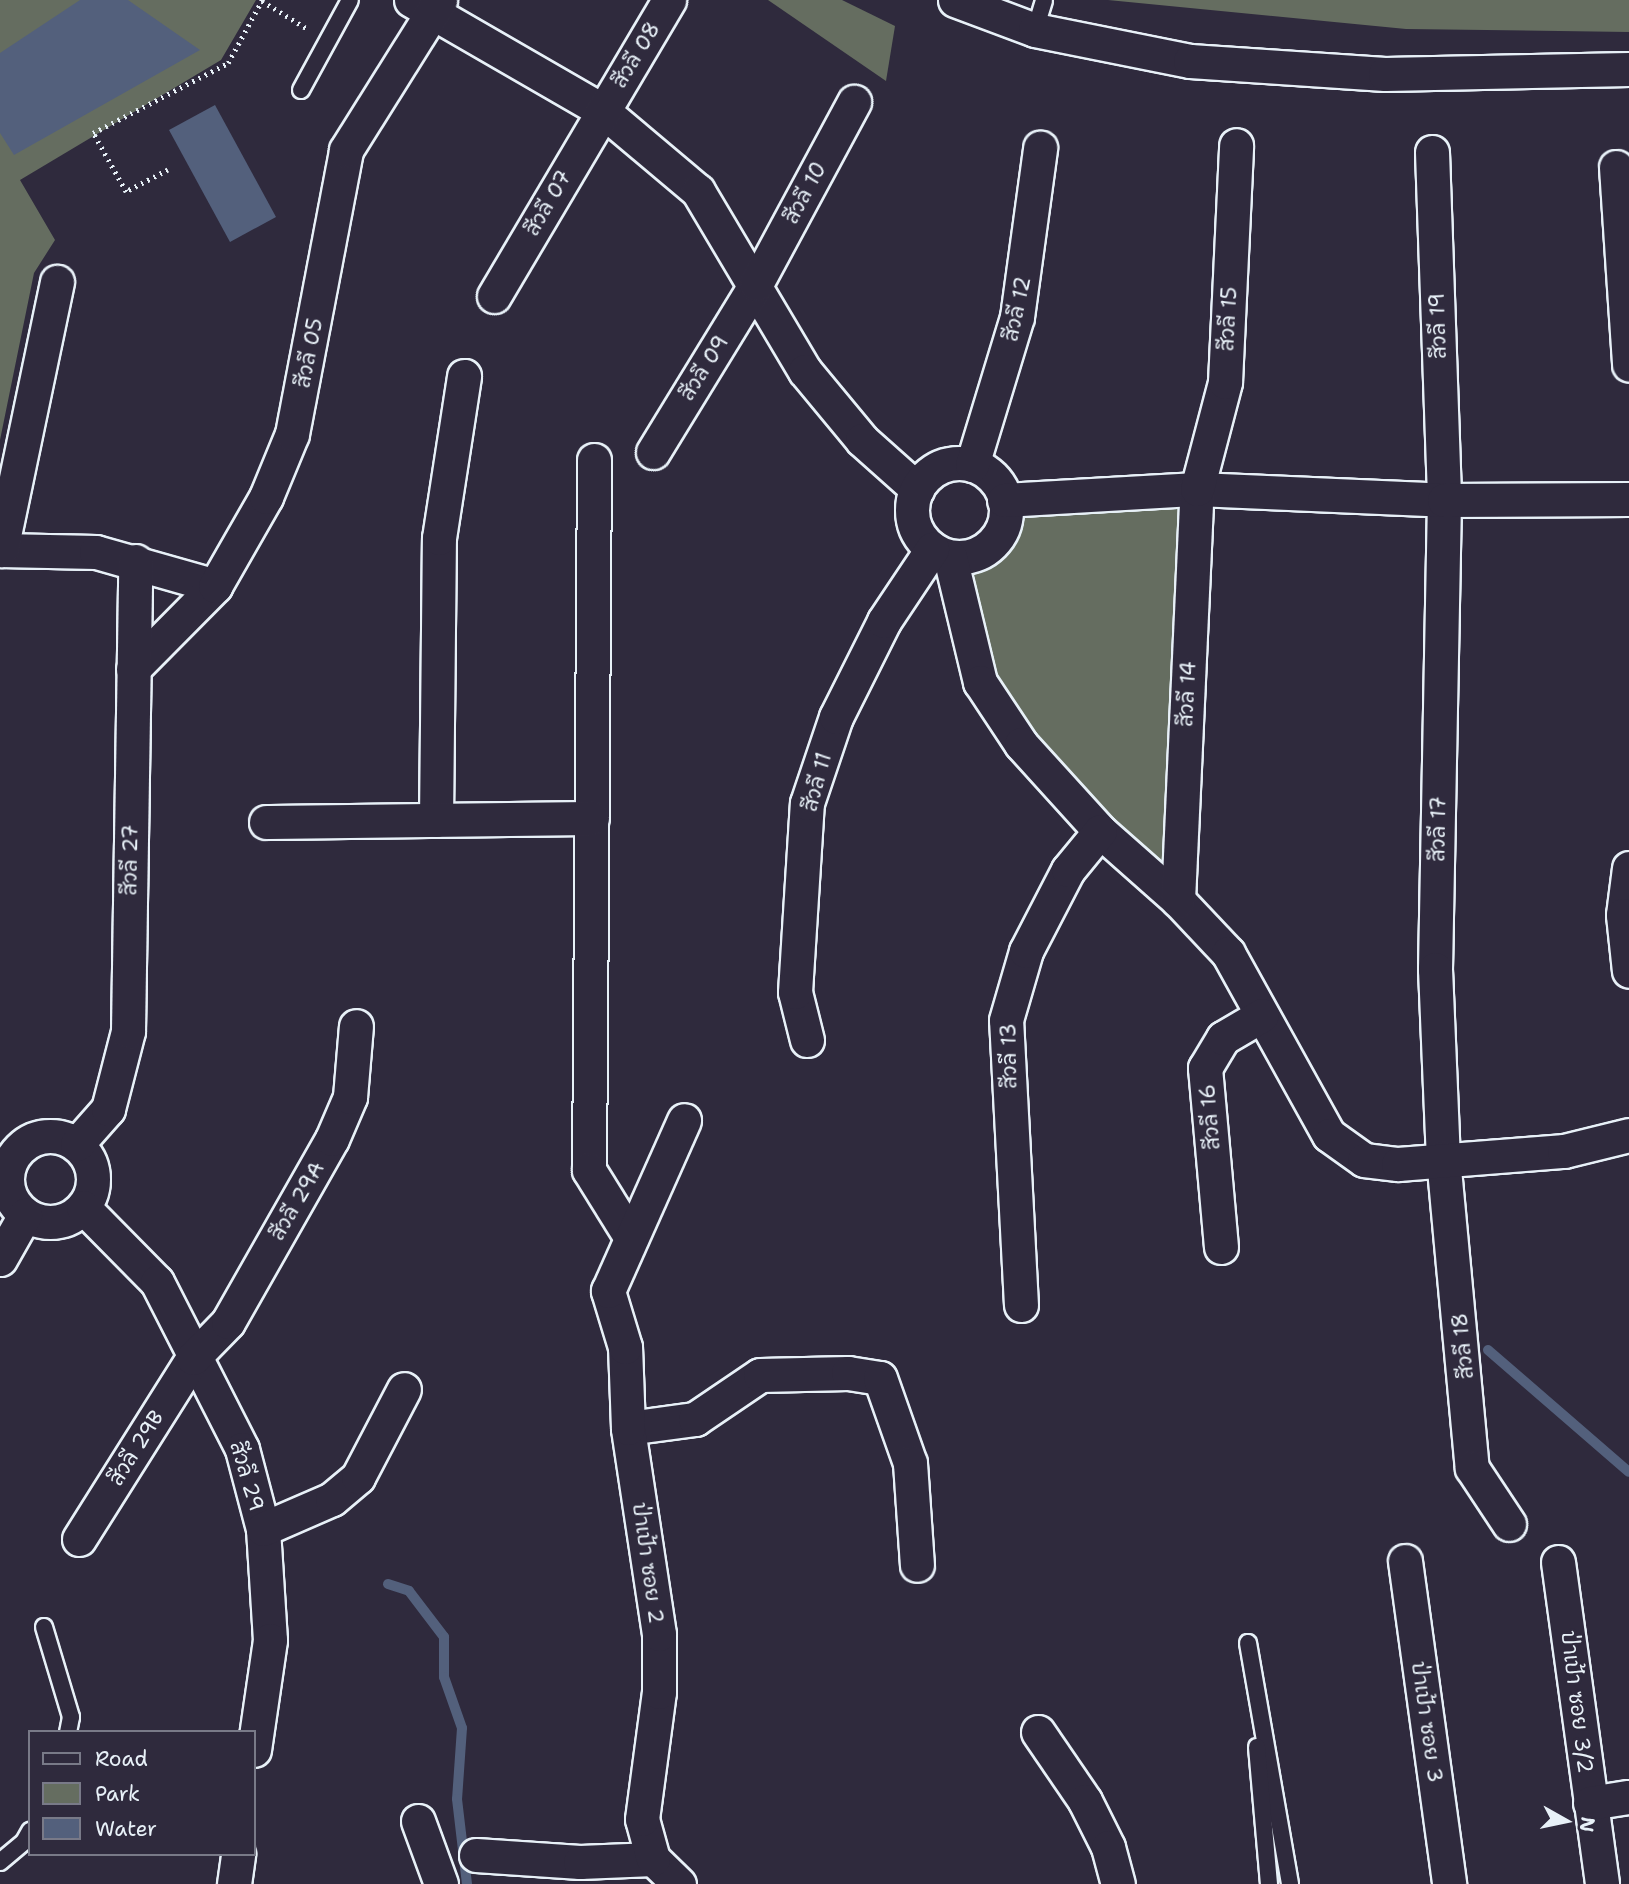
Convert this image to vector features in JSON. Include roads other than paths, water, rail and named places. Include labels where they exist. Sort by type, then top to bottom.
[{"type":"street","name":"สีวลี 08","points":[[603,111],[669,0]]},
{"type":"street","points":[[955,0],[1026,13],[1204,62],[1385,74],[1629,69]]},
{"type":"street","points":[[428,4],[603,111],[698,191],[756,284],[805,371],[862,440],[917,489]]},
{"type":"street","name":"สีวลี 05","points":[[133,669],[215,586],[266,497],[292,434],[346,150],[428,4]]},
{"type":"street","name":"สีวลี 10","points":[[756,284],[854,102]]},
{"type":"street","name":"สีวลี 07","points":[[494,296],[603,111]]},
{"type":"street","name":"สีวลี 15","points":[[1197,489],[1225,382],[1236,145]]},
{"type":"street","name":"สีวลี 12","points":[[972,465],[1017,317],[1040,148]]},
{"type":"street","name":"สีวลี 19","points":[[1432,152],[1444,500]]},
{"type":"street","points":[[1616,167],[1629,365]]},
{"type":"street","points":[[57,282],[1,550],[96,552],[215,586]]},
{"type":"street","name":"สีวลี 09","points":[[653,452],[756,284]]},
{"type":"street","points":[[436,820],[439,538],[464,376]]},
{"type":"street","points":[[594,460],[589,1170],[630,1236]]},
{"type":"street","points":[[941,553],[966,557],[995,541],[1005,516],[1004,500],[988,473],[972,465],[940,467],[917,489],[910,504],[914,523],[941,553],[980,682],[1021,744],[1100,831],[1178,900],[1228,953],[1329,1135],[1364,1160],[1398,1164],[1443,1158],[1564,1151],[1629,1135]]},
{"type":"street","points":[[1004,500],[1197,489],[1444,500],[1629,499]]},
{"type":"street","name":"สีวลี 14","points":[[1178,900],[1197,489]]},
{"type":"street","name":"สีวลี 17","points":[[1443,1158],[1435,969],[1444,500]]},
{"type":"street","name":"สีวลี 11","points":[[807,1040],[795,992],[807,803],[836,718],[884,621],[941,553]]},
{"type":"street","name":"สีวลี 27","points":[[77,1144],[108,1109],[122,1069],[128,1031],[135,561]]},
{"type":"street","points":[[266,822],[592,818]]},
{"type":"street","name":"สีวลี 13","points":[[1021,1305],[1006,1020],[1026,951],[1068,870],[1100,831]]},
{"type":"street","points":[[1629,868],[1623,915],[1629,971]]},
{"type":"street","name":"สีวลี 16","points":[[1221,1247],[1205,1068],[1223,1038],[1262,1015]]},
{"type":"street","name":"สีวลี 29A","points":[[193,1358],[229,1322],[332,1139],[350,1097],[356,1026]]},
{"type":"street","name":"ป่าเป้า ซอย 2","points":[[678,1884],[653,1859],[642,1819],[659,1692],[659,1634],[628,1428],[625,1347],[608,1291],[630,1236],[684,1120]]},
{"type":"street","points":[[47,1135],[77,1144],[93,1169],[94,1185],[83,1208],[57,1222],[25,1215],[14,1204],[3,1173],[20,1147],[33,1138],[47,1135]]},
{"type":"street","name":"สีวลี 18","points":[[1443,1158],[1472,1468],[1509,1524]]},
{"type":"street","name":"สีวลี 29","points":[[83,1208],[157,1282],[193,1358],[242,1448],[263,1529],[270,1640],[256,1736]]},
{"type":"street","points":[[0,1259],[25,1215]]},
{"type":"street","name":"สีวลี 29B","points":[[79,1539],[193,1358]]},
{"type":"street","points":[[628,1428],[695,1419],[760,1375],[848,1373],[880,1378],[910,1463],[917,1565]]},
{"type":"street","points":[[263,1529],[332,1499],[358,1477],[404,1390]]},
{"type":"street","name":"ป่าเป้า ซอย 3","points":[[1405,1561],[1449,1884]]},
{"type":"street","name":"ป่าเป้า ซอย 3/2","points":[[1558,1562],[1602,1884]]},
{"type":"street","points":[[1038,1732],[1085,1801],[1108,1847],[1118,1884]]},
{"type":"street","points":[[1590,1803],[1629,1797]]},
{"type":"street","points":[[418,1821],[441,1884]]},
{"type":"street","points":[[476,1855],[580,1862],[653,1859]]},
{"type":"street","points":[[234,1884],[239,1856]]},
{"type":"lane","points":[[301,90],[350,0]]},
{"type":"lane","points":[[44,1627],[71,1717],[68,1730]]},
{"type":"lane","points":[[1269,1884],[1248,1643],[1290,1884]]},
{"type":"lane","points":[[0,1862],[24,1842],[28,1835]]},
{"type":"water","points":[[80,0],[128,0],[200,50],[14,155],[0,133],[0,53]]},
{"type":"water","points":[[215,105],[276,217],[230,242],[169,130]]},
{"type":"waterway","points":[[1488,1350],[1629,1472]]},
{"type":"waterway","points":[[388,1584],[409,1591],[444,1637],[444,1677],[462,1728],[457,1799],[467,1884]]}]
